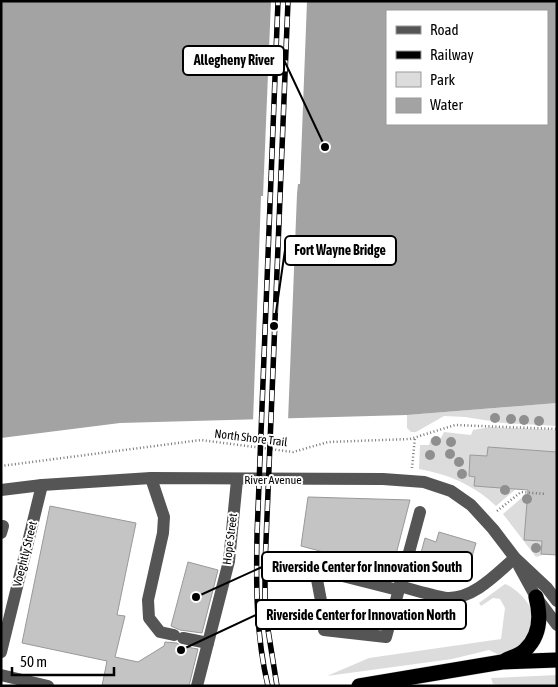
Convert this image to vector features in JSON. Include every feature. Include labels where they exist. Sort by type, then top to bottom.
[{"type":"highway","points":[[502,662],[524,651],[532,640],[538,628],[540,611],[536,597]]},
{"type":"highway","points":[[359,686],[502,662],[557,660]]},
{"type":"street","name":"River Avenue","points":[[1,490],[42,485],[151,478],[237,480],[383,479],[424,482],[451,491],[471,505],[493,529],[515,558]]},
{"type":"street","points":[[151,478],[164,517],[163,533],[148,600],[149,618],[160,632],[208,643]]},
{"type":"street","name":"Hope Street","points":[[197,686],[229,561],[237,480]]},
{"type":"street","name":"Voeghtly Street","points":[[1,652],[42,485]]},
{"type":"street","points":[[324,630],[386,637],[420,512]]},
{"type":"street","points":[[322,606],[315,569],[449,598],[467,594],[484,584],[515,558]]},
{"type":"street","points":[[515,558],[536,597],[557,625]]},
{"type":"street","points":[[515,558],[547,588],[557,601]]},
{"type":"street","points":[[1,676],[48,686]]},
{"type":"path","name":"North Shore Trail","points":[[1,466],[201,440],[293,452],[328,442],[414,437],[455,425],[557,429]]},
{"type":"path","points":[[411,481],[414,437]]},
{"type":"path","points":[[497,511],[521,492],[546,494]]},
{"type":"green space","points":[[557,403],[557,426],[503,423],[444,416],[416,432],[411,432],[407,428],[407,415]]},
{"type":"green space","points":[[490,427],[557,430],[557,452],[488,447],[487,456],[470,455],[469,476],[475,477],[474,486],[516,489],[496,506],[479,492],[460,481],[419,469],[420,445],[429,445],[431,438],[441,438],[444,432],[471,435],[473,430]]},
{"type":"green space","points":[[525,495],[546,497],[525,540],[542,541],[546,554],[536,557],[503,514]]},
{"type":"green space","points":[[505,584],[526,600],[533,612],[534,624],[532,630],[520,649],[499,655],[489,650],[452,659],[327,676],[369,658],[501,639],[505,608],[500,599],[493,598],[481,606],[479,603]]},
{"type":"green space","points":[[557,675],[557,686],[508,686],[493,684],[491,678]]},
{"type":"water","points":[[1,1],[557,1],[557,403],[407,415],[120,423],[1,438]]},
{"type":"pier","points":[[271,1],[307,1],[300,184],[298,184],[297,194],[288,421],[253,422],[261,196],[263,196]]},
{"type":"building","points":[[488,447],[557,452],[557,555],[541,554],[542,541],[524,540],[528,490],[474,486],[475,477],[469,476],[470,455],[487,456]]},
{"type":"building","points":[[308,497],[410,500],[392,570],[301,546]]},
{"type":"building","points":[[50,506],[136,523],[117,615],[125,616],[115,657],[138,662],[164,646],[165,642],[177,643],[181,646],[198,649],[189,686],[102,686],[107,661],[22,643]]},
{"type":"building","points":[[439,532],[476,543],[467,574],[431,563],[427,578],[415,575],[425,538],[436,542]]},
{"type":"building","points":[[188,562],[218,570],[202,633],[180,630],[171,626]]},
{"type":"railway","points":[[268,686],[259,630],[257,535],[278,1]]},
{"type":"railway","points":[[277,686],[265,611],[265,566],[288,1]]},
{"type":"place","name":"Allegheny River","points":[[325,147]]},
{"type":"place","name":"Fort Wayne Bridge","points":[[274,326]]},
{"type":"place","name":"Riverside Center for Innovation South","points":[[196,597]]},
{"type":"place","name":"Riverside Center for Innovation North","points":[[181,650]]}]
